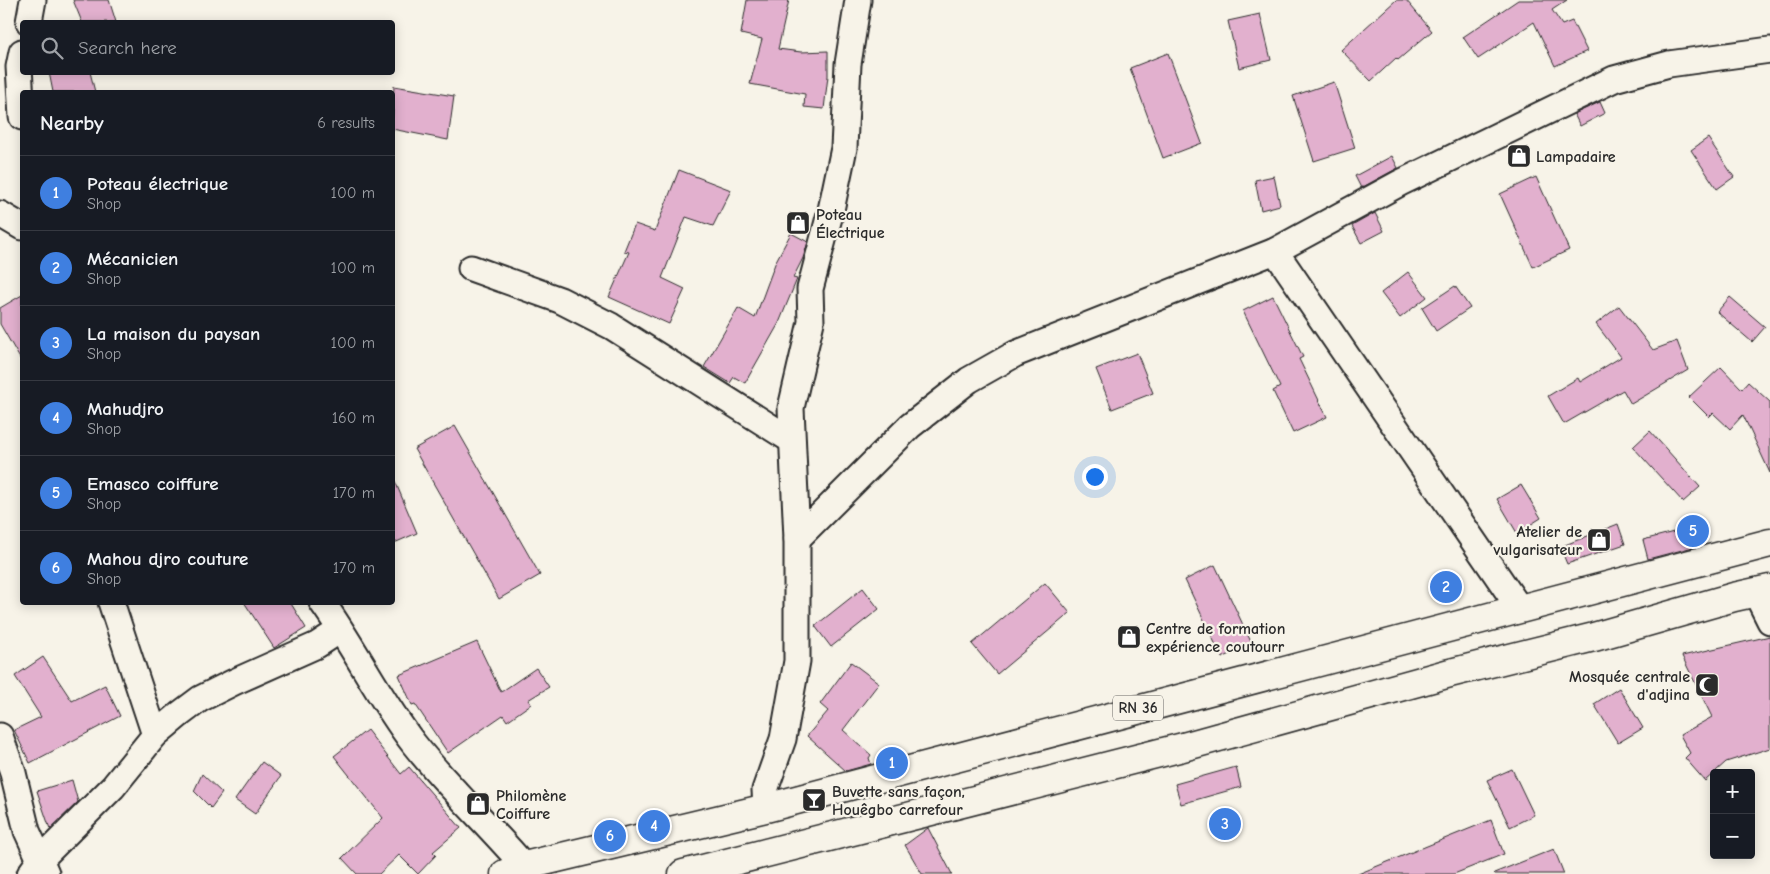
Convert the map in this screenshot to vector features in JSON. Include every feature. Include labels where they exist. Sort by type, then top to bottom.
[{"type":"main road","name":"RN 36","points":[[515,870],[766,808],[1770,543]]},
{"type":"main road","points":[[683,874],[805,841],[1183,747],[1432,678],[1594,637],[1734,597],[1763,591]]},
{"type":"street","points":[[29,20],[33,0]]},
{"type":"street","points":[[766,808],[765,790],[783,739],[797,661],[797,539],[791,408],[810,322],[810,289],[831,210],[844,148],[848,64],[858,0]]},
{"type":"street","points":[[797,539],[910,426],[969,380],[1015,354],[1275,251],[1400,183],[1614,79],[1669,64],[1770,50]]},
{"type":"street","points":[[20,62],[20,90]]},
{"type":"street","points":[[0,214],[20,226]]},
{"type":"street","points":[[1275,251],[1520,610]]},
{"type":"street","points":[[471,268],[560,300],[612,326],[791,440]]},
{"type":"street","points":[[1763,591],[1770,621]]},
{"type":"street","points":[[112,605],[155,735]]},
{"type":"street","points":[[324,605],[413,742],[447,783],[492,828],[515,870]]},
{"type":"street","points":[[38,870],[114,787],[155,735],[200,699],[317,645],[340,630]]},
{"type":"street","points":[[0,736],[13,773],[38,870]]},
{"type":"building","points":[[73,0],[109,0],[115,20],[81,20]]},
{"type":"building","points":[[747,0],[789,0],[778,49],[801,52],[828,51],[828,76],[824,109],[804,107],[805,94],[750,84],[762,39],[741,34]]},
{"type":"building","points":[[1396,0],[1406,0],[1432,31],[1398,60],[1396,58],[1371,81],[1341,50]]},
{"type":"building","points":[[1518,0],[1567,0],[1552,10],[1562,25],[1572,21],[1587,51],[1555,66],[1534,22],[1478,59],[1463,37]]},
{"type":"building","points":[[1260,14],[1271,60],[1239,68],[1228,21]]},
{"type":"building","points":[[1168,53],[1202,143],[1163,158],[1130,68]]},
{"type":"building","points":[[50,75],[91,75],[94,90],[53,90]]},
{"type":"building","points":[[1334,82],[1355,148],[1314,161],[1293,96]]},
{"type":"building","points":[[394,86],[454,96],[448,140],[395,130]]},
{"type":"building","points":[[1600,102],[1605,113],[1580,126],[1574,114]]},
{"type":"building","points":[[1708,138],[1734,177],[1717,189],[1691,150]]},
{"type":"building","points":[[1392,156],[1398,168],[1361,188],[1355,176]]},
{"type":"building","points":[[679,170],[731,190],[713,226],[686,217],[662,278],[685,289],[669,324],[609,297],[629,252],[624,251],[635,224],[655,231]]},
{"type":"building","points":[[1274,176],[1280,205],[1261,210],[1255,180]]},
{"type":"building","points":[[1536,177],[1569,250],[1533,267],[1500,194]]},
{"type":"building","points":[[1375,213],[1384,231],[1361,243],[1352,226]]},
{"type":"building","points":[[791,233],[808,242],[803,258],[793,278],[797,279],[779,323],[745,383],[734,377],[730,383],[704,367],[738,308],[755,318],[776,261]]},
{"type":"building","points":[[1408,272],[1427,297],[1400,318],[1381,293]]},
{"type":"building","points":[[1455,286],[1470,308],[1436,331],[1422,308]]},
{"type":"building","points":[[20,296],[20,359],[0,324],[0,308]]},
{"type":"building","points":[[1273,296],[1303,357],[1299,359],[1327,417],[1293,433],[1273,391],[1280,387],[1243,311]]},
{"type":"building","points":[[1730,297],[1765,327],[1752,342],[1717,312]]},
{"type":"building","points":[[1619,306],[1653,350],[1677,341],[1688,370],[1631,404],[1623,390],[1564,424],[1548,396],[1578,378],[1580,382],[1621,357],[1596,324]]},
{"type":"building","points":[[1137,353],[1153,393],[1112,409],[1096,369]]},
{"type":"building","points":[[1721,367],[1742,389],[1748,382],[1770,402],[1770,473],[1743,415],[1730,429],[1713,413],[1709,417],[1689,397]]},
{"type":"building","points":[[455,426],[540,575],[499,599],[414,449]]},
{"type":"building","points":[[1650,431],[1700,487],[1683,502],[1633,447]]},
{"type":"building","points":[[395,481],[417,533],[395,543]]},
{"type":"building","points":[[1521,485],[1541,518],[1517,533],[1497,499]]},
{"type":"building","points":[[1618,524],[1625,544],[1567,564],[1560,547]]},
{"type":"building","points":[[1697,526],[1701,545],[1648,559],[1643,540]]},
{"type":"building","points":[[1215,565],[1252,644],[1222,658],[1185,580]]},
{"type":"building","points":[[1045,583],[1070,613],[997,674],[972,644]]},
{"type":"building","points":[[863,588],[879,609],[831,647],[815,626]]},
{"type":"building","points":[[246,605],[292,605],[306,628],[274,648]]},
{"type":"building","points":[[1770,636],[1770,748],[1726,762],[1718,769],[1710,769],[1710,776],[1705,781],[1685,758],[1690,753],[1680,735],[1712,717],[1682,656]]},
{"type":"building","points":[[477,642],[501,692],[536,668],[549,687],[528,700],[531,704],[507,721],[503,715],[448,753],[415,704],[412,705],[399,675]]},
{"type":"building","points":[[43,657],[72,701],[105,685],[120,716],[30,763],[14,730],[41,717],[15,676]]},
{"type":"building","points":[[851,662],[879,683],[843,730],[871,755],[869,758],[871,764],[846,771],[807,736],[828,711],[820,704]]},
{"type":"building","points":[[1619,688],[1643,728],[1618,743],[1594,704]]},
{"type":"building","points":[[367,730],[401,774],[409,767],[461,828],[433,852],[436,855],[418,874],[399,855],[379,874],[357,874],[342,858],[383,818],[334,756]]},
{"type":"building","points":[[262,762],[281,776],[255,814],[235,800]]},
{"type":"building","points":[[1236,767],[1241,787],[1181,804],[1175,784]]},
{"type":"building","points":[[1512,769],[1534,815],[1510,827],[1487,780]]},
{"type":"building","points":[[202,774],[222,793],[211,808],[194,791]]},
{"type":"building","points":[[72,780],[78,802],[50,829],[37,791]]},
{"type":"building","points":[[1491,820],[1504,854],[1454,874],[1358,874]]},
{"type":"building","points":[[928,828],[952,874],[922,874],[905,845]]},
{"type":"building","points":[[1554,849],[1564,874],[1494,873]]},
{"type":"place","name":"Lampadaire","points":[[1519,156]]},
{"type":"place","name":"Poteau Électrique","points":[[798,223]]},
{"type":"place","name":"Emasco coiffure","points":[[1693,531]]},
{"type":"place","name":"Atelier de vulgarisateur","points":[[1599,540]]},
{"type":"place","name":"Mécanicien","points":[[1446,587]]},
{"type":"place","name":"Centre de formation expérience coutourr","points":[[1129,637]]},
{"type":"place","name":"Mosquée centrale d'adjina","points":[[1707,685]]},
{"type":"place","name":"Poteau électrique","points":[[892,763]]},
{"type":"place","name":"Buvette sans façon, Houêgbo carrefour","points":[[814,800]]},
{"type":"place","name":"Philomène Coiffure","points":[[478,804]]},
{"type":"place","name":"La maison du paysan","points":[[1225,824]]},
{"type":"place","name":"Mahudjro","points":[[654,826]]},
{"type":"place","name":"Mahou djro couture","points":[[610,836]]}]
